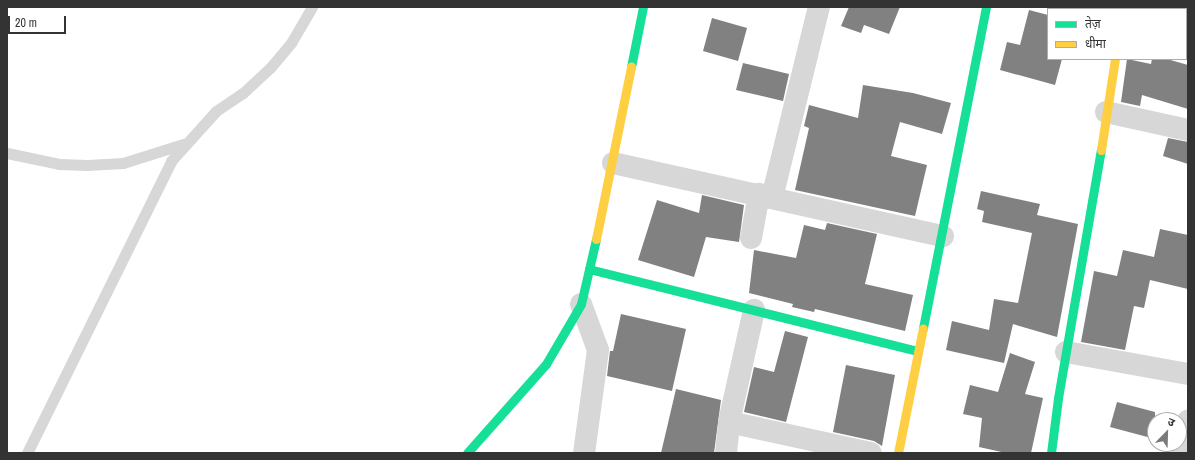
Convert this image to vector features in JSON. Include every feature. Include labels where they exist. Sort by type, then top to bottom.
[{"type":"street","points":[[467,453],[546,364],[581,304],[613,163],[644,7]]},
{"type":"street","points":[[751,238],[765,196],[819,7]]},
{"type":"street","points":[[898,453],[917,351],[943,236],[986,7]]},
{"type":"street","points":[[1051,453],[1066,352],[1088,232],[1106,112],[1116,60]]},
{"type":"street","points":[[1106,112],[1188,130]]},
{"type":"street","points":[[613,163],[943,236]]},
{"type":"street","points":[[589,268],[917,351]]},
{"type":"street","points":[[581,304],[598,350],[584,453]]},
{"type":"street","points":[[726,453],[729,422],[754,310]]},
{"type":"street","points":[[1066,352],[1188,374]]},
{"type":"street","points":[[1183,453],[1188,420]]},
{"type":"street","points":[[729,422],[871,453]]},
{"type":"lane","points":[[27,453],[156,187],[183,144],[216,111],[243,93],[270,68],[291,43],[312,7]]},
{"type":"lane","points":[[7,153],[59,164],[87,165],[123,163],[183,144]]},
{"type":"building","points":[[849,7],[900,7],[889,34],[864,25],[861,33],[841,26]]},
{"type":"building","points":[[1029,10],[1047,15],[1047,60],[1062,60],[1055,85],[1000,70],[1007,42],[1020,45]]},
{"type":"building","points":[[712,18],[747,28],[738,61],[703,51]]},
{"type":"building","points":[[1127,60],[1151,64],[1152,60],[1170,60],[1188,65],[1188,109],[1142,95],[1140,106],[1121,102]]},
{"type":"building","points":[[743,63],[789,74],[783,101],[736,90]]},
{"type":"building","points":[[863,85],[913,93],[951,103],[942,134],[900,122],[891,156],[927,165],[915,216],[795,190],[809,128],[804,126],[809,105],[858,118]]},
{"type":"building","points":[[1168,138],[1188,142],[1188,164],[1163,156]]},
{"type":"building","points":[[981,191],[1040,204],[1037,215],[1078,224],[1057,337],[1013,324],[1004,363],[946,350],[952,321],[989,330],[994,299],[1018,303],[1032,233],[982,222],[984,211],[977,209]]},
{"type":"building","points":[[702,195],[744,205],[739,242],[706,237],[694,277],[638,260],[657,200],[699,213]]},
{"type":"building","points":[[827,223],[877,234],[865,284],[913,295],[905,331],[815,309],[814,312],[792,307],[793,304],[749,293],[754,250],[796,258],[804,225],[825,230]]},
{"type":"building","points":[[1160,229],[1188,235],[1188,289],[1150,280],[1144,308],[1134,306],[1125,350],[1081,342],[1094,271],[1117,276],[1123,250],[1154,257]]},
{"type":"building","points":[[621,314],[686,329],[672,391],[607,376],[610,351],[613,351]]},
{"type":"building","points":[[785,331],[808,337],[786,422],[744,412],[754,367],[774,372]]},
{"type":"building","points":[[1010,353],[1035,362],[1025,394],[1043,398],[1031,453],[1006,453],[979,447],[982,418],[963,414],[970,385],[998,392]]},
{"type":"building","points":[[846,365],[895,375],[882,446],[874,441],[833,432]]},
{"type":"building","points":[[676,389],[721,400],[714,453],[661,453]]},
{"type":"building","points":[[1117,402],[1155,412],[1147,412],[1147,437],[1110,427]]},
{"type":"traffic: fast","points":[[631,67],[643,7]]},
{"type":"traffic: fast","points":[[923,328],[986,7]]},
{"type":"traffic: fast","points":[[1051,453],[1058,398],[1101,150]]},
{"type":"traffic: fast","points":[[467,453],[546,364],[581,304],[596,239]]},
{"type":"traffic: fast","points":[[589,269],[917,351]]},
{"type":"traffic: slow","points":[[1101,150],[1115,60]]},
{"type":"traffic: slow","points":[[596,239],[631,67]]},
{"type":"traffic: slow","points":[[898,453],[923,328]]}]
